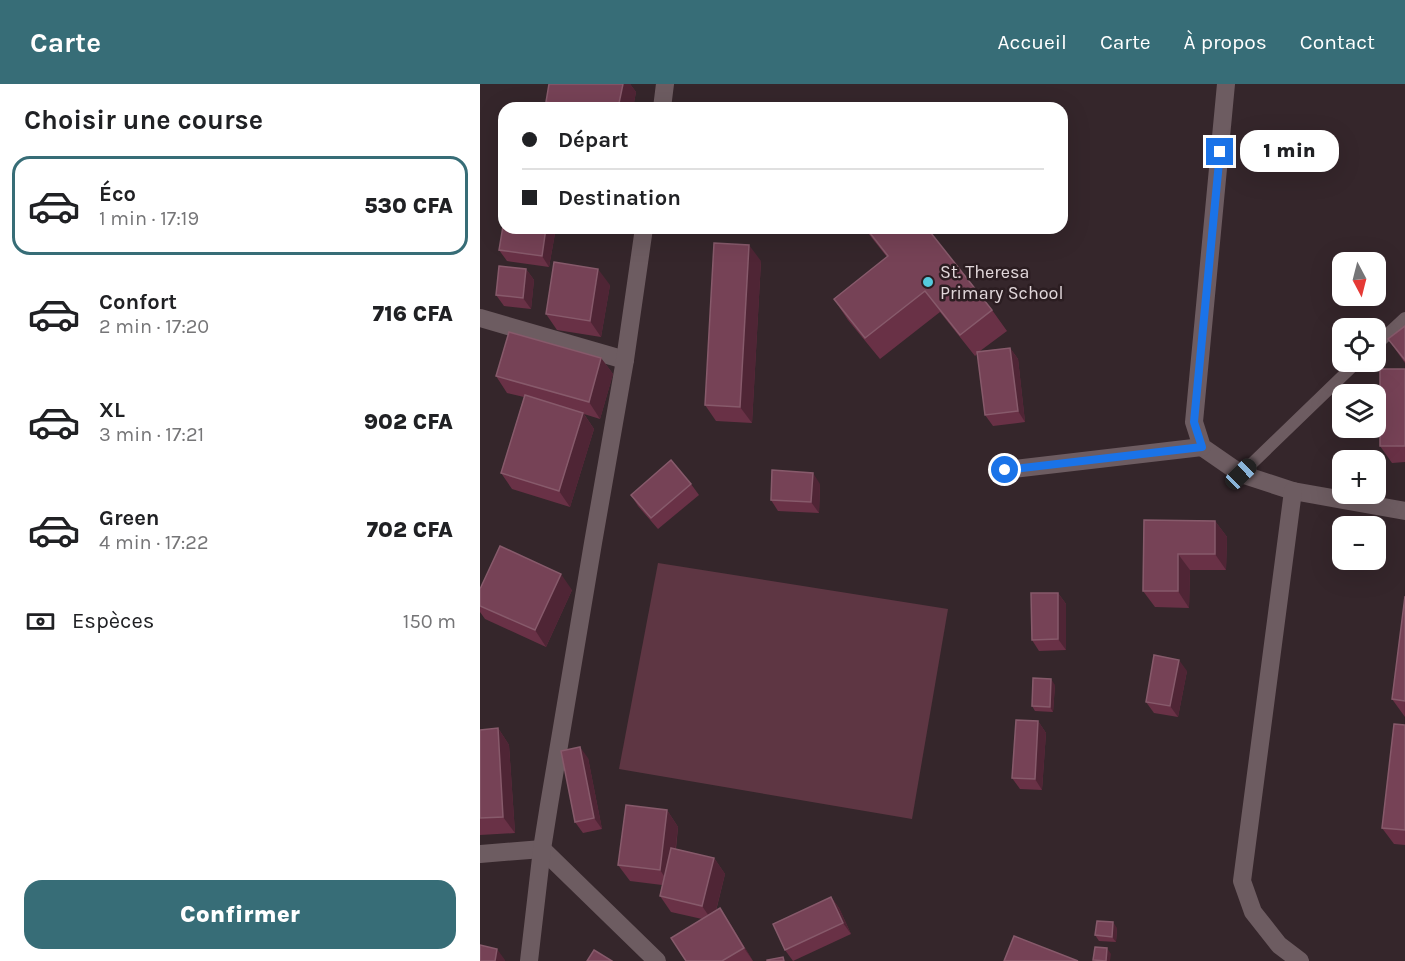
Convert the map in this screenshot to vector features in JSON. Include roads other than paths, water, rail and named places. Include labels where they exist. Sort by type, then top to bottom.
[{"type":"street","points":[[663,102],[665,84]]},
{"type":"street","points":[[1226,84],[1194,422],[1202,447],[1241,474],[1293,491],[1405,511]]},
{"type":"street","points":[[529,961],[542,849],[592,543],[625,360],[644,234]]},
{"type":"street","points":[[480,318],[625,360]]},
{"type":"street","points":[[1005,470],[1202,447]]},
{"type":"street","points":[[1293,491],[1242,881],[1253,912],[1279,945],[1300,961]]},
{"type":"street","points":[[480,854],[542,849],[657,961]]},
{"type":"lane","points":[[1386,336],[1405,318]]},
{"type":"lane","points":[[1241,474],[1346,372]]},
{"type":"place","name":"St. Theresa Primary School","points":[[928,282]]}]
